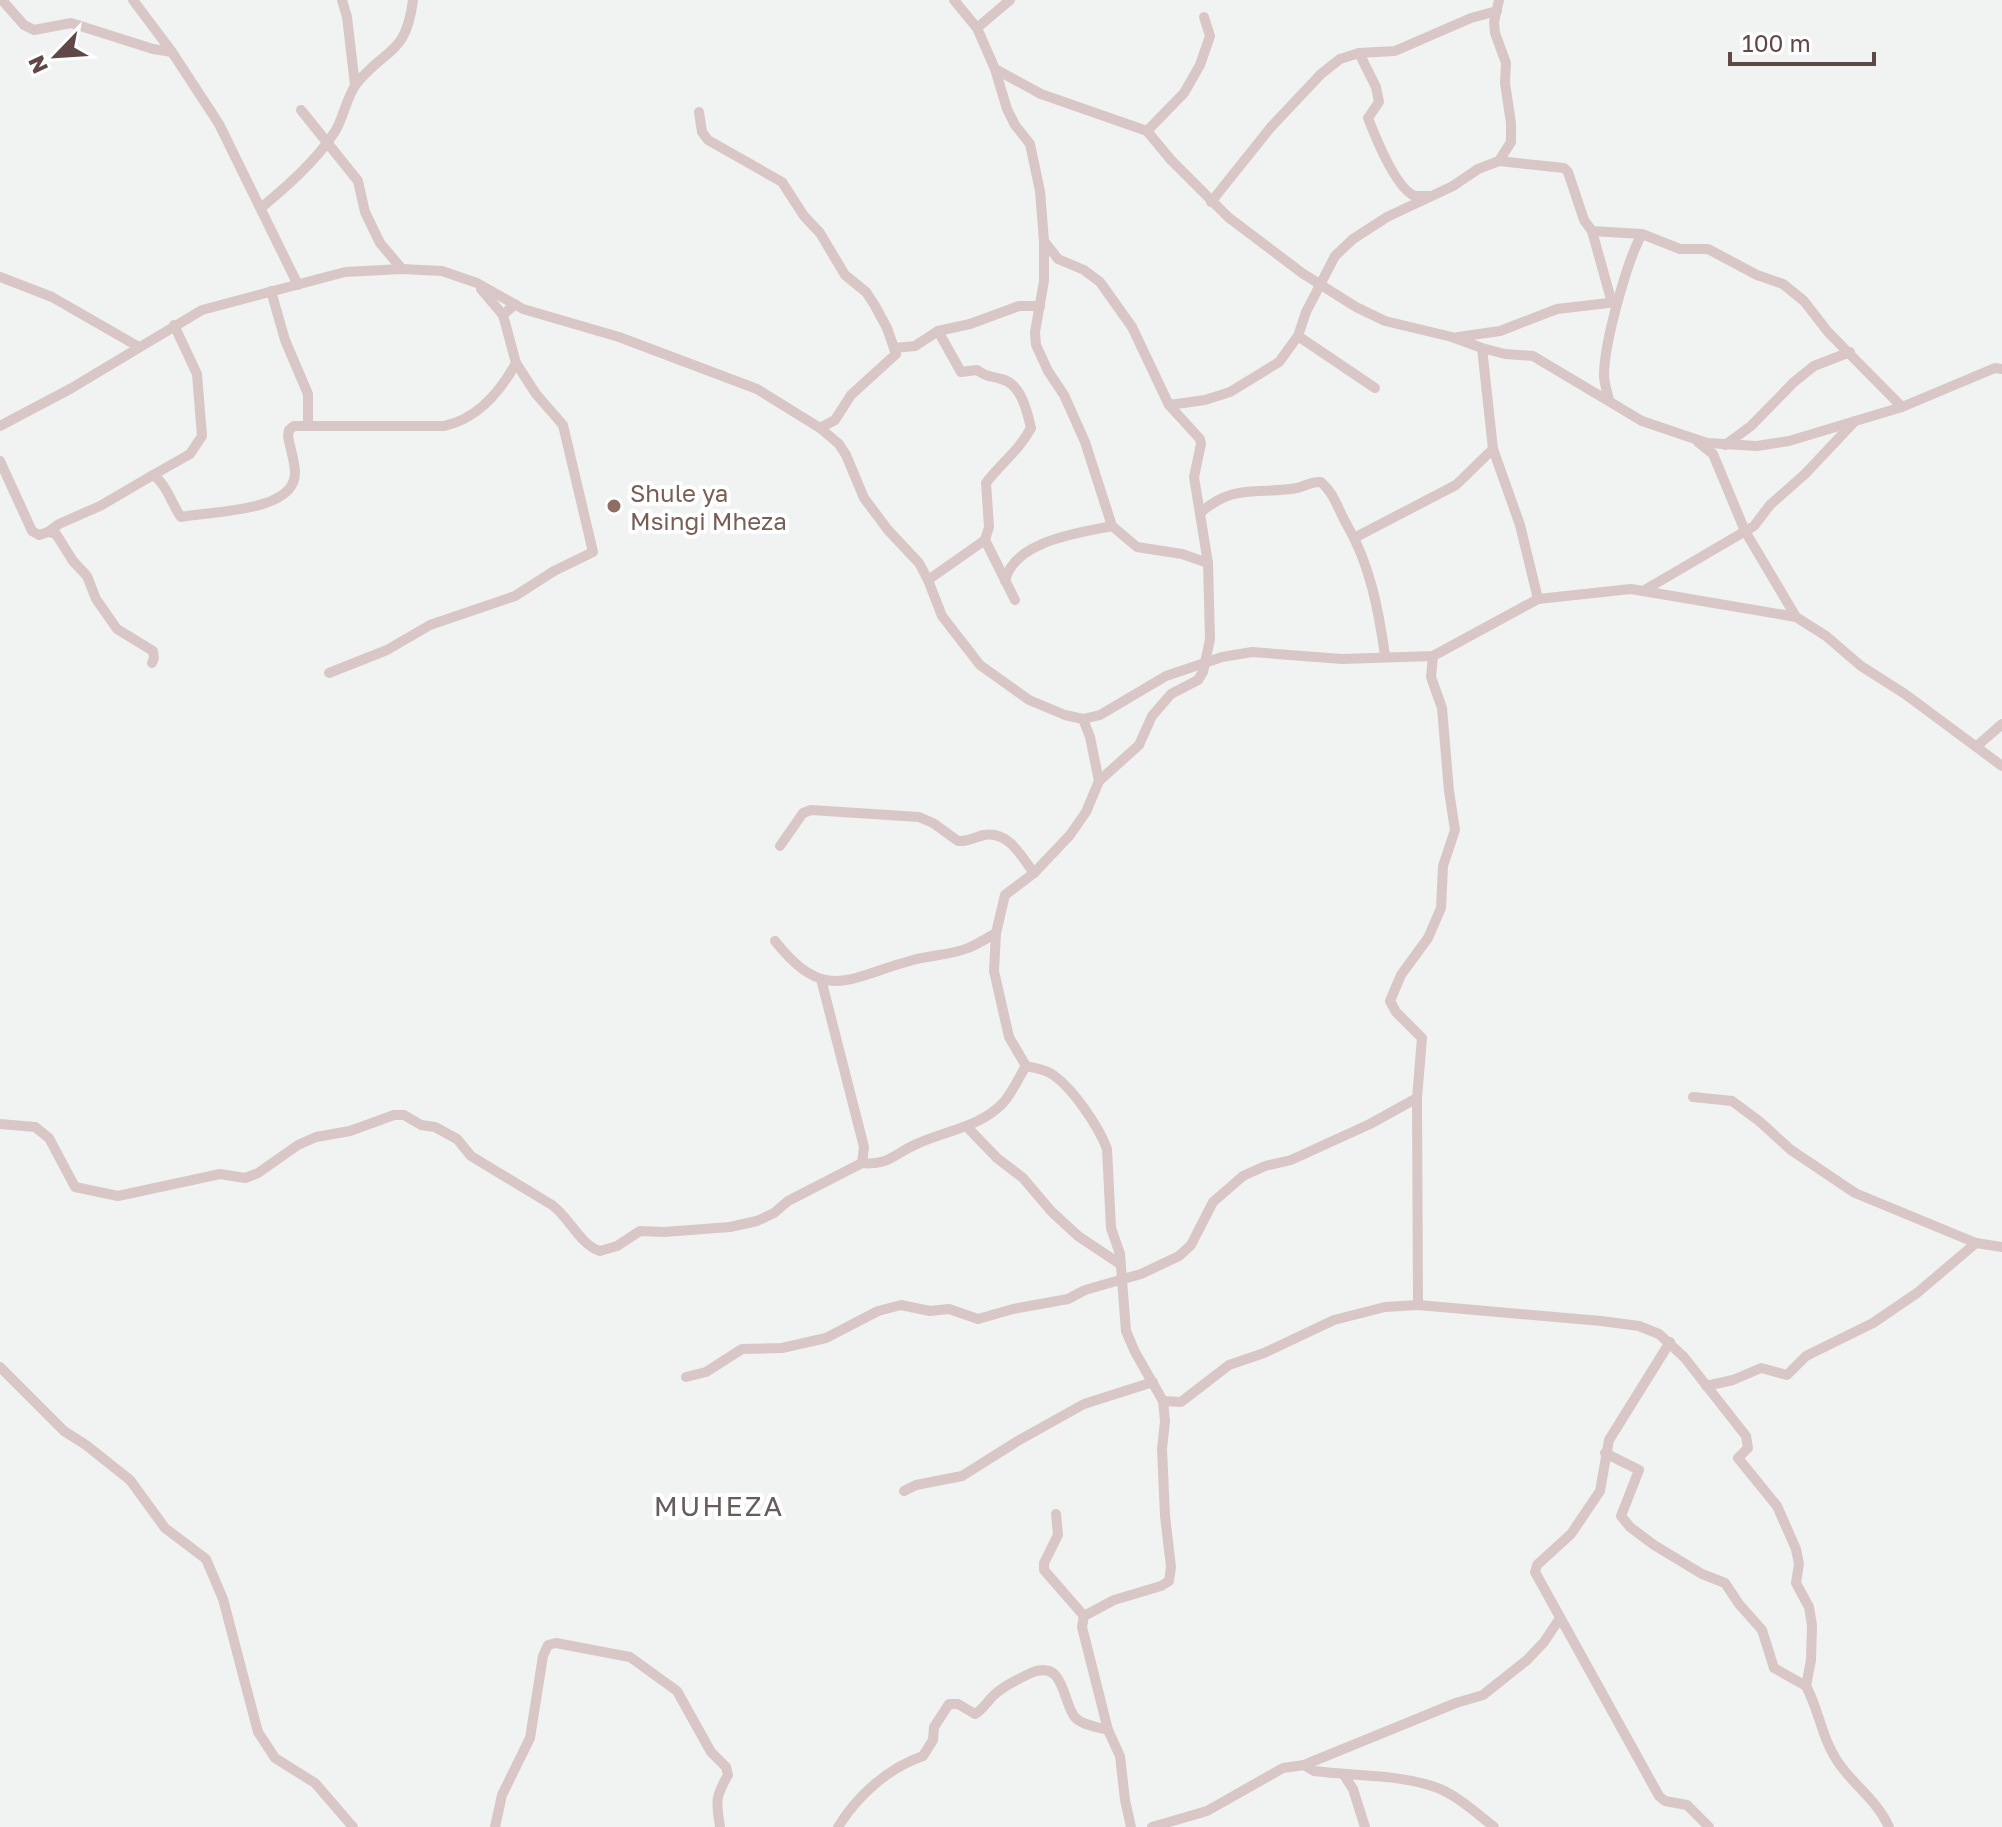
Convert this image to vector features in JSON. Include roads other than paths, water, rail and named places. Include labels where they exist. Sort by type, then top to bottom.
[{"type":"street","points":[[2,0],[24,25],[34,30],[71,23],[172,52]]},
{"type":"street","points":[[133,0],[172,52],[219,124],[298,285]]},
{"type":"street","points":[[261,208],[296,179],[344,116],[355,85],[342,0]]},
{"type":"street","points":[[355,85],[402,41],[410,21],[413,0]]},
{"type":"street","points":[[954,0],[977,28],[995,69],[1007,109],[1030,144],[1040,191],[1044,241],[1044,281],[1035,332],[1036,345],[1064,395],[1085,442],[1112,526]]},
{"type":"street","points":[[977,28],[1010,0]]},
{"type":"street","points":[[1211,202],[1271,127],[1321,74],[1340,59],[1359,53],[1395,51],[1498,5]]},
{"type":"street","points":[[1498,5],[1495,33],[1506,63],[1505,83],[1511,123],[1511,142],[1499,161]]},
{"type":"street","points":[[1147,131],[1184,93],[1200,65],[1210,36],[1204,17]]},
{"type":"street","points":[[1359,53],[1376,87],[1379,102],[1368,118],[1387,163],[1408,191],[1415,196],[1429,196]]},
{"type":"street","points":[[995,69],[1041,94],[1147,131],[1211,202],[1302,273],[1356,307],[1385,321],[1452,337],[1482,348],[1533,356],[1642,421],[1694,439],[1725,445],[1757,446],[1789,441],[1902,407],[1995,368],[2002,369]]},
{"type":"street","points":[[301,110],[358,181],[365,212],[380,243],[402,269]]},
{"type":"street","points":[[699,112],[702,132],[708,140],[782,182],[804,216],[820,233],[845,275],[866,292],[894,348],[896,354],[892,359],[851,395],[835,420],[820,428]]},
{"type":"street","points":[[1169,405],[1205,400],[1230,392],[1279,362],[1298,336],[1306,312],[1335,256],[1353,239],[1387,217],[1499,161],[1564,168],[1568,172],[1584,220],[1592,231],[1615,302]]},
{"type":"street","points":[[1592,231],[1642,234],[1680,249],[1708,249],[1757,275],[1783,284],[1804,301],[1828,332],[1902,407]]},
{"type":"street","points":[[1609,400],[1604,372],[1615,302],[1642,234]]},
{"type":"street","points":[[1044,241],[1058,259]]},
{"type":"street","points":[[1043,259],[1058,259],[1084,270],[1100,282],[1132,327],[1169,405],[1200,439],[1194,477],[1208,563],[1210,639],[1198,680],[1171,694],[1152,716],[1139,745],[1099,781],[1086,812],[1070,835],[1034,873],[1005,895],[996,933],[994,971],[1009,1037],[1026,1066],[1047,1071],[1063,1082],[1103,1137],[1107,1149],[1111,1228],[1120,1254],[1126,1331],[1163,1401],[1165,1421],[1162,1449],[1171,1567],[1169,1581],[1114,1600],[1084,1616]]},
{"type":"street","points":[[0,426],[70,389],[202,310],[345,272],[402,269],[442,271],[477,283],[523,309],[552,320],[619,337],[757,389],[820,428],[839,444],[864,498],[919,563],[942,616],[980,665],[1029,700],[1065,715],[1083,719],[1111,710],[1166,676],[1222,657],[1252,652],[1342,659],[1433,656],[1538,599],[1631,589],[1796,617],[2002,766]]},
{"type":"street","points":[[0,277],[52,297],[139,347]]},
{"type":"street","points":[[329,673],[387,650],[430,625],[515,596],[554,571],[593,552],[563,425],[536,394],[516,363],[503,315],[477,283]]},
{"type":"street","points":[[271,291],[285,340],[308,394],[308,425]]},
{"type":"street","points":[[1452,337],[1500,331],[1557,309],[1615,302]]},
{"type":"street","points":[[503,315],[515,304]]},
{"type":"street","points":[[894,348],[915,346],[938,331],[970,324],[1019,306],[1040,306]]},
{"type":"street","points":[[0,461],[32,531],[39,535],[190,454],[202,436],[197,374],[174,325]]},
{"type":"street","points":[[928,580],[985,540],[989,527],[986,483],[1009,460],[1029,432],[1029,419],[1022,399],[1012,384],[988,378],[977,370],[961,372],[938,331]]},
{"type":"street","points":[[1298,336],[1375,388]]},
{"type":"street","points":[[1482,348],[1493,449],[1520,525],[1538,599]]},
{"type":"street","points":[[1719,466],[1719,453],[1725,445],[1751,426],[1794,382],[1814,366],[1850,352]]},
{"type":"street","points":[[153,475],[159,478],[181,517],[253,508],[290,488],[296,475],[288,436],[294,426],[444,426],[461,422],[501,391],[516,363]]},
{"type":"street","points":[[1643,591],[1754,526],[1770,505],[1805,474],[1857,419]]},
{"type":"street","points":[[1694,439],[1713,454],[1745,531],[1796,617]]},
{"type":"street","points":[[1356,537],[1456,485],[1493,449]]},
{"type":"street","points":[[1200,513],[1231,493],[1298,488],[1321,482],[1335,499],[1356,537],[1380,622],[1385,656]]},
{"type":"street","points":[[1005,581],[1010,565],[1049,539],[1112,526],[1137,547],[1182,554],[1208,563]]},
{"type":"street","points":[[48,532],[61,539],[73,561],[87,576],[96,599],[117,629],[153,651],[152,663]]},
{"type":"street","points":[[985,540],[1015,600]]},
{"type":"street","points":[[1418,1305],[1415,1206],[1417,1098],[1422,1038],[1396,1012],[1390,1001],[1401,975],[1428,938],[1441,908],[1443,866],[1455,830],[1442,708],[1431,677],[1433,656]]},
{"type":"street","points":[[1083,719],[1099,781]]},
{"type":"street","points":[[1977,746],[2002,724]]},
{"type":"street","points":[[780,846],[803,813],[811,810],[919,817],[958,841],[997,835],[1013,844],[1034,873]]},
{"type":"street","points":[[775,941],[793,964],[821,979],[852,981],[896,964],[967,949],[996,933]]},
{"type":"street","points":[[821,979],[864,1147],[862,1163]]},
{"type":"street","points":[[0,1124],[35,1127],[49,1138],[75,1187],[118,1196],[220,1174],[245,1178],[316,1137],[350,1131],[394,1115],[404,1115],[457,1139],[471,1156],[562,1212],[588,1244],[600,1251],[617,1246],[640,1231],[730,1227],[757,1221],[774,1213],[788,1201],[862,1163],[890,1161],[917,1143],[983,1119],[1004,1102],[1026,1066]]},
{"type":"street","points":[[1693,1097],[1732,1101],[1791,1150],[1855,1193],[1976,1243],[2002,1247]]},
{"type":"street","points":[[686,1377],[706,1372],[742,1349],[782,1348],[826,1338],[878,1311],[901,1305],[918,1310],[949,1309],[978,1319],[1068,1299],[1085,1290],[1158,1268],[1191,1245],[1213,1202],[1243,1176],[1265,1166],[1291,1160],[1370,1124],[1417,1098]]},
{"type":"street","points":[[967,1127],[997,1158],[1023,1178],[1078,1236],[1120,1264]]},
{"type":"street","points":[[1706,1386],[1733,1380],[1761,1368],[1787,1375],[1806,1356],[1873,1323],[1917,1293],[1976,1243]]},
{"type":"street","points":[[1163,1401],[1181,1402],[1229,1365],[1264,1353],[1334,1320],[1385,1307],[1418,1305],[1639,1326],[1659,1334],[1684,1357],[1746,1436],[1748,1448],[1738,1458],[1777,1506],[1796,1549],[1799,1564],[1796,1583],[1809,1607],[1812,1625],[1811,1660],[1806,1686],[1837,1761],[1875,1802],[1889,1827]]},
{"type":"street","points":[[1670,1342],[1609,1440],[1600,1491],[1571,1534],[1537,1565],[1535,1572],[1659,1796],[1665,1801],[1687,1805],[1709,1827]]},
{"type":"street","points":[[0,1367],[64,1431],[130,1480],[165,1528],[206,1559],[223,1599],[258,1732],[275,1758],[315,1783],[353,1827]]},
{"type":"street","points":[[904,1491],[916,1485],[962,1476],[1084,1404],[1153,1382]]},
{"type":"street","points":[[1605,1453],[1639,1470],[1621,1516],[1630,1527],[1702,1574],[1725,1583],[1762,1630],[1774,1668],[1806,1686]]},
{"type":"street","points":[[1056,1514],[1058,1535],[1044,1563],[1044,1570],[1084,1616]]},
{"type":"street","points":[[1084,1616],[1082,1627],[1108,1730],[1120,1756],[1131,1827]]},
{"type":"street","points":[[1152,1827],[1207,1811],[1283,1768],[1304,1765],[1483,1695],[1527,1660],[1560,1618]]},
{"type":"street","points":[[495,1827],[502,1795],[530,1738],[543,1656],[548,1645],[556,1643],[630,1657],[677,1691],[711,1752],[726,1767],[728,1775],[716,1802],[720,1827]]},
{"type":"street","points":[[838,1827],[862,1793],[923,1756],[933,1740],[934,1727],[949,1704],[958,1704],[975,1714],[979,1713],[994,1695],[1036,1671],[1051,1672],[1057,1677],[1074,1716],[1081,1722],[1108,1730]]},
{"type":"street","points":[[1304,1765],[1314,1771],[1395,1777],[1434,1786],[1459,1800],[1494,1827]]},
{"type":"street","points":[[1344,1775],[1353,1789],[1365,1827]]},
{"type":"place","name":"Shule ya Msingi Mheza","points":[[614,506]]},
{"type":"district","name":"MUHEZA","points":[[719,1505]]}]
